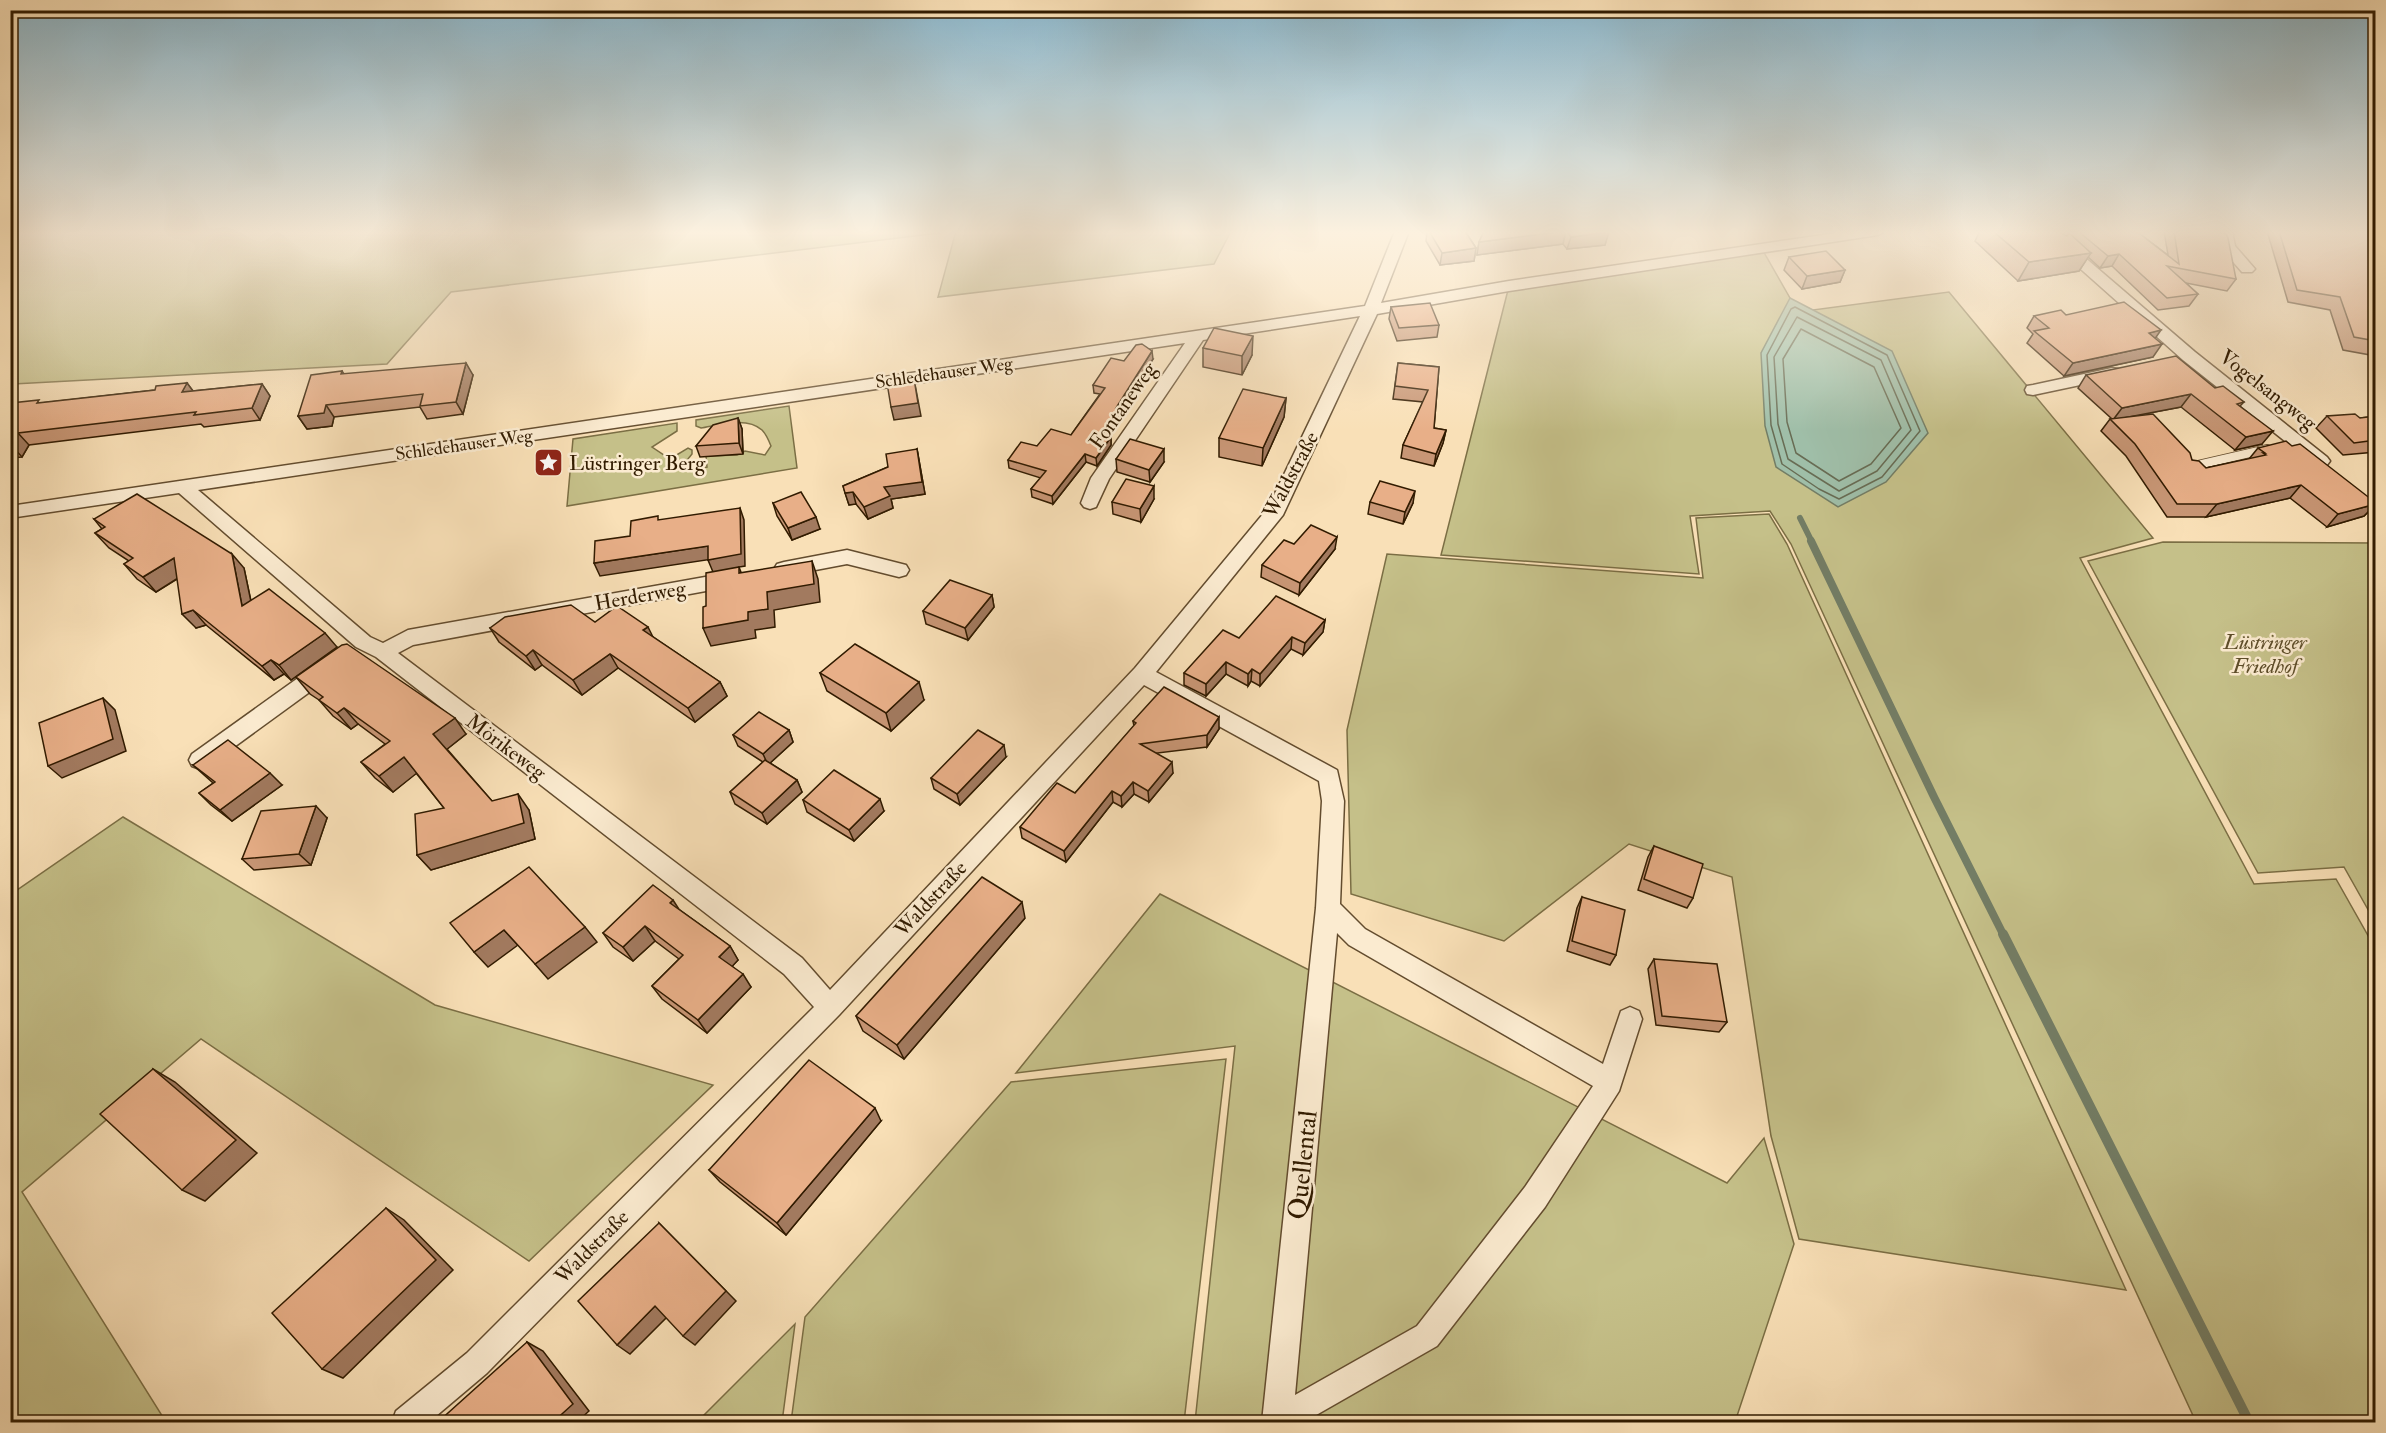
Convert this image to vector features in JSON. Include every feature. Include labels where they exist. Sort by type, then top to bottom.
[{"type":"street","name":"Waldstraße","points":[[407,1422],[477,1363],[830,1007],[1142,674],[1276,511],[1376,298]]},
{"type":"street","name":"Schledehauser Weg","points":[[10,512],[688,417],[1438,298]]},
{"type":"street","name":"Vogelsangweg","points":[[2122,298],[2292,443],[2332,469]]},
{"type":"street","name":"Fontaneweg","points":[[1090,503],[1100,478],[1198,336]]},
{"type":"street","name":"Vogelsangweg","points":[[2167,361],[2188,356]]},
{"type":"street","points":[[2033,390],[2123,370]]},
{"type":"street","name":"Mörikeweg","points":[[183,487],[363,642],[383,652],[793,966],[830,1007]]},
{"type":"street","name":"Herderweg","points":[[383,652],[408,638],[847,557],[899,570]]},
{"type":"street","points":[[200,760],[363,642]]},
{"type":"street","name":"Quellental","points":[[1142,674],[1329,776],[1333,801],[1328,908],[1277,1422]]},
{"type":"street","points":[[1328,908],[1357,937],[1610,1083]]},
{"type":"street","name":"Quellental","points":[[1277,1422],[1427,1336],[1535,1197],[1610,1083],[1630,1019]]},
{"type":"lane","points":[[2186,468],[2275,447]]},
{"type":"green space","points":[[11,298],[446,298],[387,364],[10,384]]},
{"type":"green space","points":[[1506,298],[1790,298],[1798,312],[1905,298],[1954,298],[2153,538],[2080,558],[2254,884],[2336,879],[2375,948],[2375,1422],[2196,1422],[1791,544],[1770,511],[1690,516],[1699,574],[1441,555]]},
{"type":"green space","points":[[789,406],[797,468],[567,506],[573,439],[677,423],[677,431],[652,447],[670,459],[688,448],[692,450],[688,459],[689,470],[707,467],[706,456],[737,455],[745,451],[765,455],[771,446],[763,432],[749,423],[741,422],[701,428],[696,426],[696,420]]},
{"type":"green space","points":[[1769,514],[1787,544],[2126,1290],[1799,1239],[1771,1136],[1732,877],[1629,844],[1504,941],[1351,894],[1347,730],[1387,554],[1703,578],[1696,518]]},
{"type":"green space","name":"Lüstringer Friedhof","points":[[2163,542],[2375,543],[2375,922],[2344,867],[2258,873],[2088,561]]},
{"type":"green space","points":[[123,817],[435,1005],[713,1085],[529,1261],[201,1039],[22,1192],[166,1422],[11,1422],[10,895]]},
{"type":"green space","points":[[1160,894],[1727,1183],[1764,1138],[1794,1244],[1735,1422],[1195,1422],[1235,1046],[1016,1073]]},
{"type":"green space","points":[[1226,1059],[1184,1422],[791,1422],[805,1317],[1011,1082]]},
{"type":"green space","points":[[795,1324],[782,1422],[697,1422]]},
{"type":"water","points":[[1790,298],[1892,351],[1928,433],[1886,482],[1838,507],[1776,467],[1765,426],[1761,353]]},
{"type":"building","points":[[2340,298],[2376,298],[2376,341],[2354,337]]},
{"type":"building","points":[[2124,302],[2161,330],[2149,333],[2162,344],[2073,363],[2034,331],[2049,328],[2034,316],[2061,310],[2066,315]]},
{"type":"building","points":[[1430,303],[1439,325],[1399,328],[1391,307]]},
{"type":"building","points":[[1214,328],[1253,336],[1242,356],[1203,348]]},
{"type":"building","points":[[1142,344],[1152,351],[1116,408],[1120,408],[1102,435],[1111,437],[1096,458],[1085,454],[1052,496],[1031,489],[1046,471],[1008,460],[1021,442],[1037,446],[1051,429],[1071,435],[1105,388],[1093,385],[1111,358],[1124,361],[1136,345]]},
{"type":"building","points":[[2176,356],[2215,388],[2223,386],[2244,402],[2237,404],[2273,431],[2246,437],[2191,394],[2122,408],[2086,375]]},
{"type":"building","points":[[466,363],[456,402],[420,406],[423,394],[326,405],[324,413],[298,416],[311,375]]},
{"type":"building","points":[[1398,363],[1439,367],[1434,428],[1446,430],[1436,454],[1403,445],[1428,390],[1395,386]]},
{"type":"building","points":[[914,379],[918,403],[891,407],[887,383]]},
{"type":"building","points":[[187,383],[182,392],[262,384],[252,408],[194,415],[196,412],[18,433],[10,445],[11,403],[39,400],[37,403],[155,390],[156,386]]},
{"type":"building","points":[[1243,389],[1286,398],[1263,448],[1219,438]]},
{"type":"building","points":[[2153,414],[2190,453],[2192,460],[2199,461],[2206,468],[2266,455],[2258,448],[2286,441],[2292,446],[2300,444],[2376,504],[2338,514],[2301,485],[2217,504],[2177,504],[2135,444],[2110,419]]},
{"type":"building","points":[[2355,414],[2360,418],[2376,416],[2376,440],[2354,443],[2327,416]]},
{"type":"building","points":[[738,418],[739,443],[696,446],[713,425]]},
{"type":"building","points":[[1130,439],[1164,449],[1149,470],[1116,459]]},
{"type":"building","points":[[917,449],[922,482],[884,487],[890,496],[864,507],[853,492],[845,493],[843,486],[888,467],[886,454]]},
{"type":"building","points":[[1126,479],[1154,486],[1140,509],[1112,502]]},
{"type":"building","points":[[1380,481],[1415,491],[1405,512],[1370,502]]},
{"type":"building","points":[[801,492],[816,517],[788,528],[773,503]]},
{"type":"building","points":[[137,494],[232,554],[242,606],[269,589],[325,633],[279,665],[271,660],[262,666],[193,610],[182,614],[174,558],[143,577],[124,564],[133,558],[95,533],[105,527],[94,519]]},
{"type":"building","points":[[740,508],[741,554],[708,560],[708,546],[594,563],[595,541],[630,536],[631,521],[658,516],[658,520]]},
{"type":"building","points":[[1311,525],[1337,537],[1300,583],[1262,565],[1284,540],[1294,544]]},
{"type":"building","points":[[812,561],[814,584],[767,592],[768,609],[748,612],[748,620],[703,628],[706,573],[739,567],[739,573]]},
{"type":"building","points":[[950,580],[992,595],[965,628],[923,611]]},
{"type":"building","points":[[1276,596],[1325,620],[1305,643],[1292,637],[1260,674],[1252,669],[1248,674],[1226,662],[1206,684],[1184,673],[1223,630],[1239,638]]},
{"type":"building","points":[[571,605],[595,622],[617,606],[648,627],[643,630],[720,682],[688,708],[610,654],[573,680],[533,650],[526,656],[490,628],[505,617]]},
{"type":"building","points":[[347,644],[455,718],[433,734],[492,801],[518,794],[524,823],[417,855],[415,814],[444,808],[404,757],[379,776],[361,762],[390,741],[344,708],[337,713],[319,700],[323,697],[296,677],[342,645]]},
{"type":"building","points":[[855,644],[919,682],[886,713],[820,673]]},
{"type":"building","points":[[1164,687],[1219,717],[1207,735],[1140,744],[1172,762],[1148,791],[1133,782],[1121,796],[1112,791],[1064,851],[1020,827],[1057,783],[1075,793],[1136,723],[1133,721]]},
{"type":"building","points":[[103,698],[113,739],[48,766],[39,723]]},
{"type":"building","points":[[759,712],[789,730],[763,754],[733,735]]},
{"type":"building","points":[[978,730],[1004,745],[957,794],[931,778]]},
{"type":"building","points":[[228,740],[270,773],[220,810],[199,793],[215,782],[193,765]]},
{"type":"building","points":[[765,760],[797,780],[762,813],[730,792]]},
{"type":"building","points":[[834,770],[880,799],[849,830],[803,800]]},
{"type":"building","points":[[316,806],[299,854],[242,859],[261,811]]},
{"type":"building","points":[[1654,846],[1703,864],[1693,898],[1644,879]]},
{"type":"building","points":[[529,867],[585,927],[535,964],[504,930],[474,952],[450,923]]},
{"type":"building","points":[[982,877],[1022,902],[897,1045],[856,1016]]},
{"type":"building","points":[[653,885],[673,900],[670,903],[730,946],[719,957],[743,974],[698,1020],[652,986],[683,955],[645,926],[623,947],[603,933]]},
{"type":"building","points":[[1582,897],[1625,910],[1616,955],[1572,941]]},
{"type":"building","points":[[1654,959],[1717,964],[1727,1022],[1662,1016]]},
{"type":"building","points":[[809,1060],[875,1108],[777,1223],[709,1170]]},
{"type":"building","points":[[153,1069],[236,1140],[182,1190],[100,1114]]},
{"type":"building","points":[[386,1208],[436,1260],[322,1369],[272,1313]]},
{"type":"building","points":[[659,1223],[726,1291],[683,1336],[655,1306],[617,1345],[578,1301]]},
{"type":"building","points":[[527,1342],[573,1404],[553,1422],[438,1422]]},
{"type":"waterway","points":[[1800,518],[1812,542]]},
{"type":"waterway","points":[[1811,541],[1934,797],[2004,936]]},
{"type":"waterway","points":[[2003,934],[2249,1422]]},
{"type":"place","name":"Lüstringer Berg","points":[[548,463]]}]
